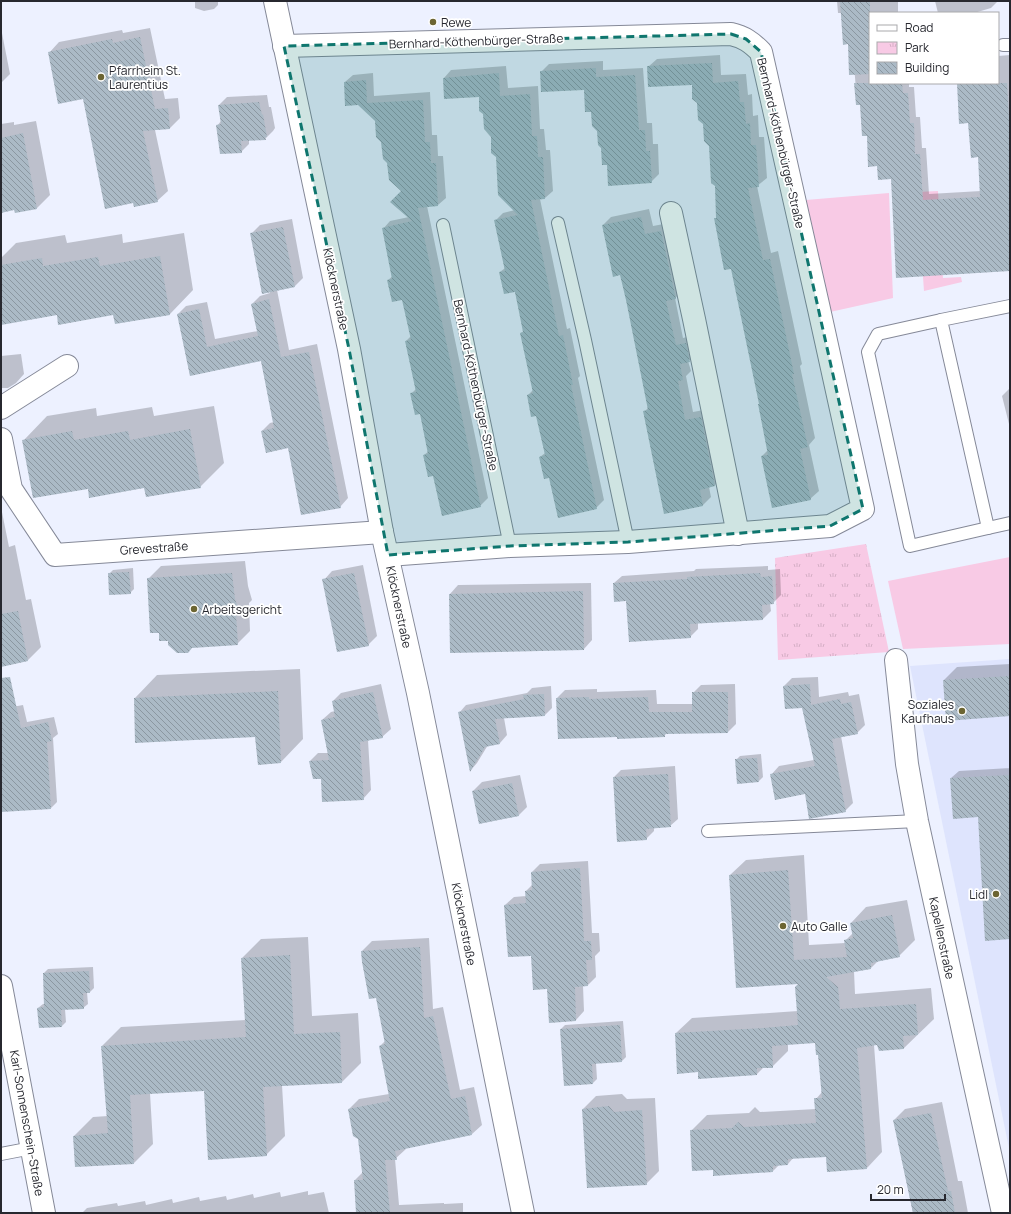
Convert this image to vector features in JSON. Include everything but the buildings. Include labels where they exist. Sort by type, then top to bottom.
[{"type":"street","name":"Klöcknerstraße","points":[[275,1],[349,349],[382,532],[418,693],[522,1213]]},
{"type":"street","name":"Bernhard-Köthenbürger-Straße","points":[[284,46],[731,34],[746,39],[761,52],[863,509],[830,526],[628,542],[510,546],[388,555]]},
{"type":"street","points":[[670,213],[694,319],[738,534]]},
{"type":"street","points":[[1,408],[67,366]]},
{"type":"street","name":"Grevestraße","points":[[1,439],[11,488],[55,555],[382,532]]},
{"type":"street","name":"Kapellenstraße","points":[[896,660],[907,764],[917,821],[1003,1213]]},
{"type":"street","name":"Karl-Sonnenschein-Straße","points":[[1,986],[44,1213]]},
{"type":"lane","points":[[558,223],[585,340],[628,542]]},
{"type":"lane","name":"Bernhard-Köthenbürger-Straße","points":[[443,224],[510,546]]},
{"type":"lane","points":[[1010,306],[878,334],[868,352],[910,546],[1010,523]]},
{"type":"lane","points":[[941,320],[988,528]]},
{"type":"lane","points":[[708,830],[917,821]]},
{"type":"lane","points":[[1,1154],[9,1154],[32,1148]]},
{"type":"highlighted area","points":[[731,34],[746,39],[761,52],[863,509],[830,526],[628,542],[510,546],[388,555],[349,349],[284,46]]},
{"type":"shaded area","points":[[1010,659],[1010,1153],[910,666]]},
{"type":"green space","points":[[938,191],[943,278],[961,277],[962,282],[924,291],[917,192]]},
{"type":"green space","points":[[889,193],[893,298],[830,312],[806,200]]},
{"type":"green space","points":[[866,544],[889,652],[778,660],[775,558]]},
{"type":"green space","points":[[1010,557],[1010,644],[903,649],[888,581]]},
{"type":"place","name":"Rewe","points":[[433,22]]},
{"type":"place","name":"Pfarrheim St. Laurentius","points":[[101,77]]},
{"type":"place","name":"Arbeitsgericht","points":[[194,609]]},
{"type":"place","name":"Soziales Kaufhaus","points":[[962,711]]},
{"type":"place","name":"Lidl","points":[[996,894]]},
{"type":"place","name":"Auto Galle","points":[[783,926]]}]
